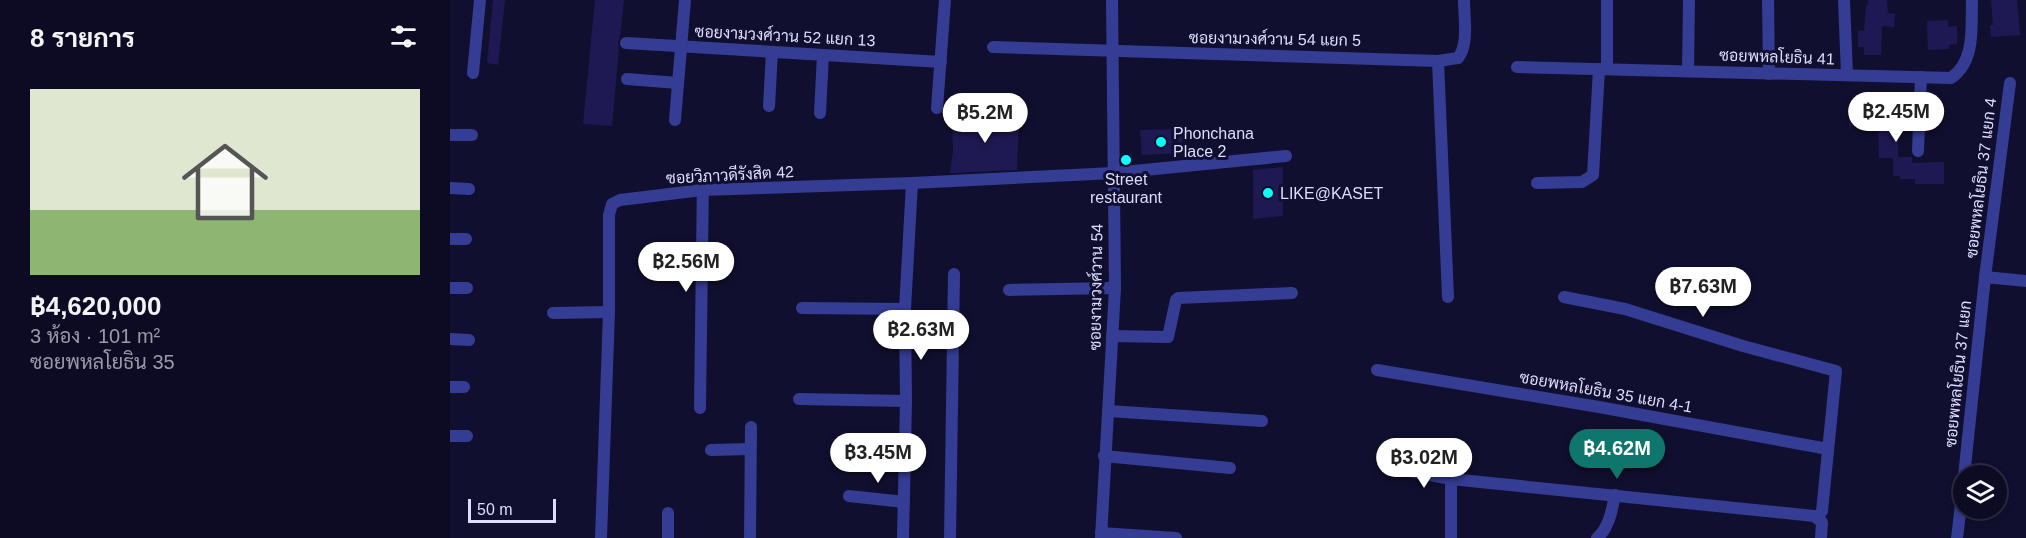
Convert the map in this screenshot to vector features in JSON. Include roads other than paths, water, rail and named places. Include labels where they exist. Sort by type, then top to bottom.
[{"type":"street","points":[[473,74],[480,0]]},
{"type":"street","points":[[675,120],[685,0]]},
{"type":"street","points":[[937,108],[945,0]]},
{"type":"street","name":"ซอยงามวงศ์วาน 54","points":[[1101,535],[1115,288],[1112,0]]},
{"type":"street","name":"ซอยงามวงศ์วาน 54 แยก 5","points":[[993,48],[1438,61],[1458,58],[1462,51],[1465,25],[1464,0]]},
{"type":"street","points":[[1537,183],[1582,182],[1593,175],[1607,0]]},
{"type":"street","points":[[1688,70],[1689,0]]},
{"type":"street","points":[[1768,0],[1769,74]]},
{"type":"street","points":[[1844,0],[1847,75]]},
{"type":"street","name":"ซอยพหลโยธิน 41","points":[[1517,67],[1951,78],[1959,73],[1970,48],[1972,0]]},
{"type":"street","name":"ซอยงามวงศ์วาน 52 แยก 13","points":[[626,43],[941,62]]},
{"type":"street","points":[[769,106],[772,52]]},
{"type":"street","points":[[820,113],[823,55]]},
{"type":"street","points":[[1438,61],[1448,297]]},
{"type":"street","points":[[1918,151],[1921,77]]},
{"type":"street","points":[[627,79],[678,83]]},
{"type":"street","name":"ซอยพหลโยธิน 37 แยก 4","points":[[1985,277],[2010,83]]},
{"type":"street","points":[[450,135],[472,135]]},
{"type":"street","name":"ซอยวิภาวดีรังสิต 42","points":[[601,538],[609,312],[609,215],[612,204],[620,200],[703,185],[912,183],[1114,173],[1286,156]]},
{"type":"street","points":[[903,538],[906,401],[904,309],[912,183]]},
{"type":"street","points":[[700,408],[703,185]]},
{"type":"street","points":[[450,188],[469,189]]},
{"type":"street","points":[[450,239],[466,239]]},
{"type":"street","points":[[950,538],[954,274]]},
{"type":"street","points":[[1985,277],[2026,281]]},
{"type":"street","name":"ซอยพหลโยธิน 37 แยก","points":[[1965,465],[1985,277]]},
{"type":"street","points":[[450,288],[467,288]]},
{"type":"street","points":[[1009,290],[1115,288]]},
{"type":"street","points":[[1112,336],[1168,337],[1178,298],[1292,293]]},
{"type":"street","points":[[1564,297],[1625,309],[1743,346],[1835,370],[1837,373],[1822,511],[1818,518]]},
{"type":"street","points":[[802,308],[904,309]]},
{"type":"street","points":[[553,313],[609,312]]},
{"type":"street","points":[[450,339],[468,340]]},
{"type":"street","name":"ซอยพหลโยธิน 35 แยก 4-1","points":[[1377,370],[1599,407],[1828,449]]},
{"type":"street","points":[[450,387],[464,387]]},
{"type":"street","points":[[799,399],[906,401]]},
{"type":"street","points":[[1108,411],[1262,421]]},
{"type":"street","points":[[750,538],[751,427]]},
{"type":"street","points":[[450,436],[467,436]]},
{"type":"street","points":[[711,450],[750,449]]},
{"type":"street","points":[[1104,456],[1230,468]]},
{"type":"street","points":[[1404,470],[1450,479],[1818,518],[1822,522],[1821,538]]},
{"type":"street","points":[[1450,479],[1451,538]]},
{"type":"street","points":[[1598,538],[1603,534],[1615,495]]},
{"type":"street","points":[[849,496],[904,502]]},
{"type":"street","points":[[668,513],[668,538]]},
{"type":"street","points":[[1957,538],[1959,519]]},
{"type":"street","points":[[1101,535],[1176,538]]},
{"type":"place","name":"Phonchana Place 2","points":[[1161,142]]},
{"type":"place","name":"Street restaurant","points":[[1126,160]]},
{"type":"place","name":"LIKE@KASET","points":[[1268,193]]}]
